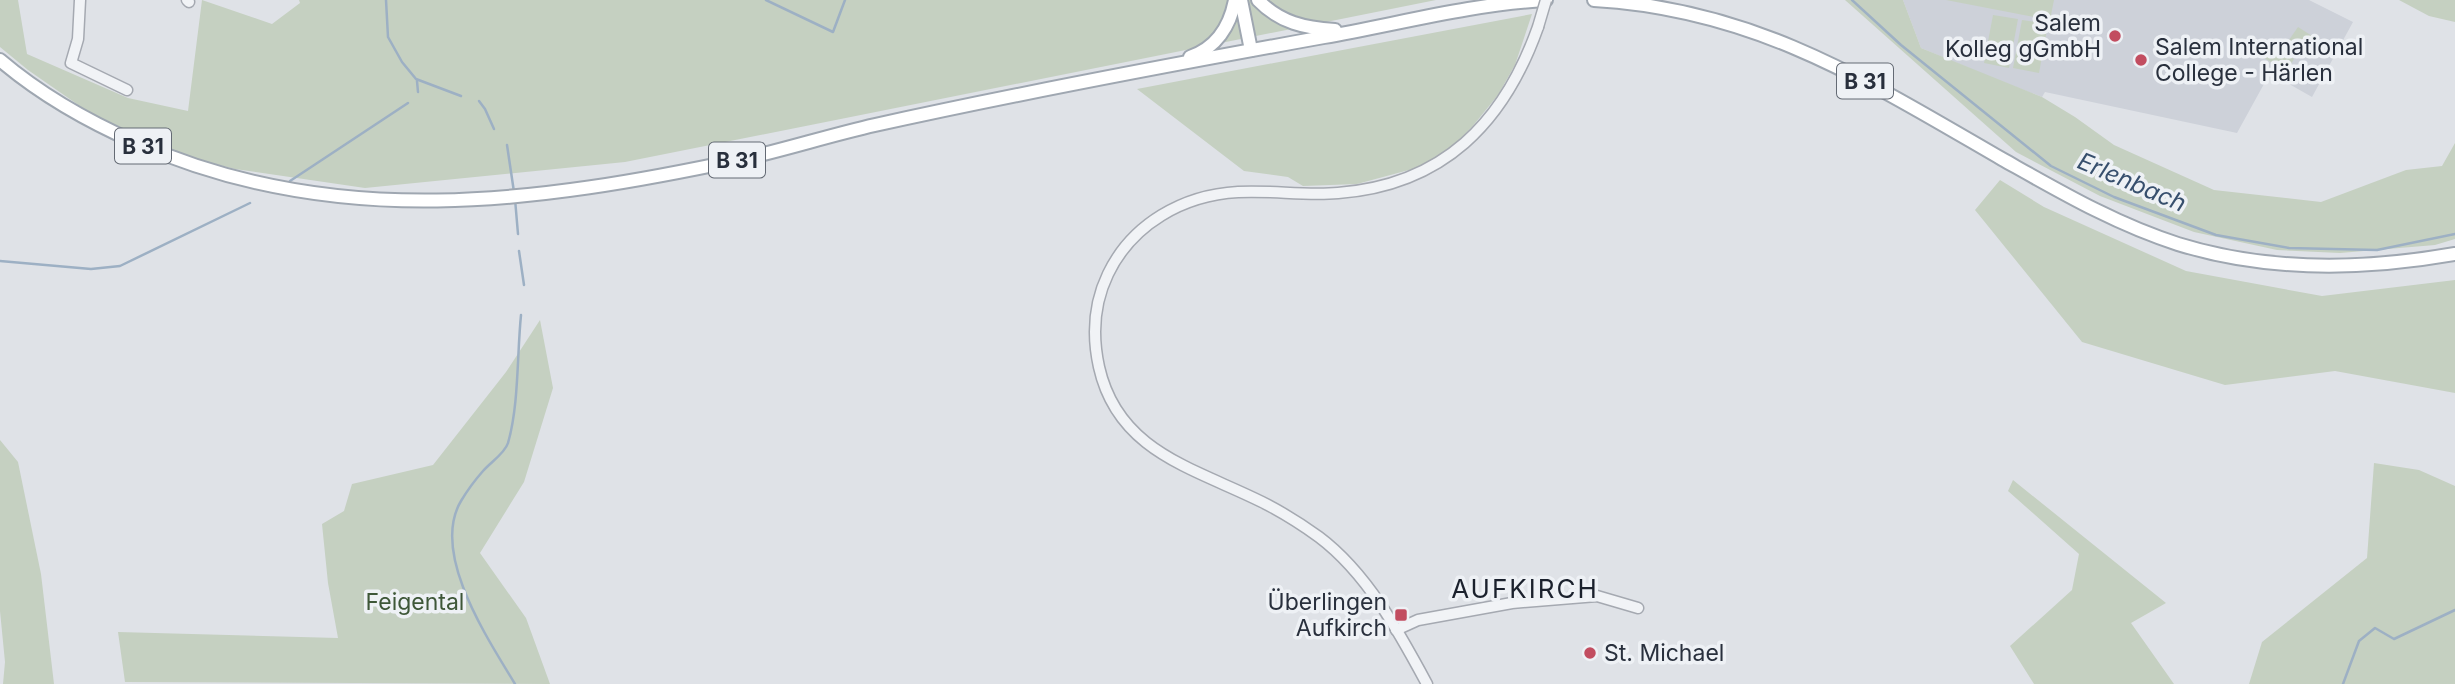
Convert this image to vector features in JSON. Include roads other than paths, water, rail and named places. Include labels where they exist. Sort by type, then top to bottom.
[{"type":"main road","points":[[1163,66],[1196,54],[1216,41],[1229,23],[1235,0]]},
{"type":"main road","points":[[1241,0],[1255,49]]},
{"type":"main road","points":[[1248,0],[1255,49]]},
{"type":"main road","points":[[1258,0],[1273,13],[1295,25],[1353,32]]},
{"type":"main road","name":"B 31","points":[[5,64],[67,109],[175,160],[223,176],[307,194],[392,201],[486,199],[578,190],[745,159],[871,126],[1163,66],[1490,6],[1546,0]]},
{"type":"main road","name":"B 31","points":[[1594,0],[1642,4],[1689,13],[1726,22],[1789,44],[1886,92],[2075,200],[2178,244],[2249,260],[2325,265],[2378,264],[2455,254]]},
{"type":"street","points":[[80,0],[78,39],[71,63],[127,90]]},
{"type":"street","points":[[1427,684],[1396,630],[1365,585],[1322,539],[1290,517],[1188,469],[1155,450],[1128,426],[1111,402],[1101,376],[1094,336],[1098,304],[1108,275],[1123,249],[1145,226],[1171,208],[1204,197],[1238,192],[1338,193],[1379,187],[1412,177],[1452,155],[1500,105],[1525,63],[1546,0]]},
{"type":"street","points":[[1396,630],[1418,620],[1512,603],[1597,596],[1638,608]]},
{"type":"waterway","points":[[386,0],[388,37],[402,62],[416,79],[461,96]]},
{"type":"waterway","name":"Erlenbach","points":[[766,0],[833,32],[845,0]]},
{"type":"waterway","name":"Erlenbach","points":[[1852,0],[1901,45],[2051,166],[2114,197],[2216,235],[2289,248],[2377,250],[2455,234]]},
{"type":"waterway","points":[[417,81],[418,92]]},
{"type":"waterway","points":[[479,101],[494,129]]},
{"type":"waterway","points":[[290,181],[408,103]]},
{"type":"waterway","points":[[507,145],[514,192]]},
{"type":"waterway","points":[[515,199],[518,234]]},
{"type":"waterway","points":[[0,261],[91,269],[120,266],[250,203]]},
{"type":"waterway","points":[[519,251],[524,285]]},
{"type":"waterway","points":[[515,684],[466,595],[457,570],[453,522],[461,501],[477,478],[508,443],[516,396],[521,315]]},
{"type":"waterway","points":[[2343,684],[2359,641],[2375,628],[2394,639],[2455,610]]},
{"type":"place","name":"Salem Kolleg gGmbH","points":[[2115,36]]},
{"type":"place","name":"Salem International College - Härlen","points":[[2141,60]]},
{"type":"place","name":"Überlingen Aufkirch","points":[[1401,615]]},
{"type":"place","name":"St. Michael","points":[[1590,653]]},
{"type":"district","name":"AUFKIRCH","points":[[1525,588]]},
{"type":"park label","name":"Feigental","points":[[415,602]]}]
